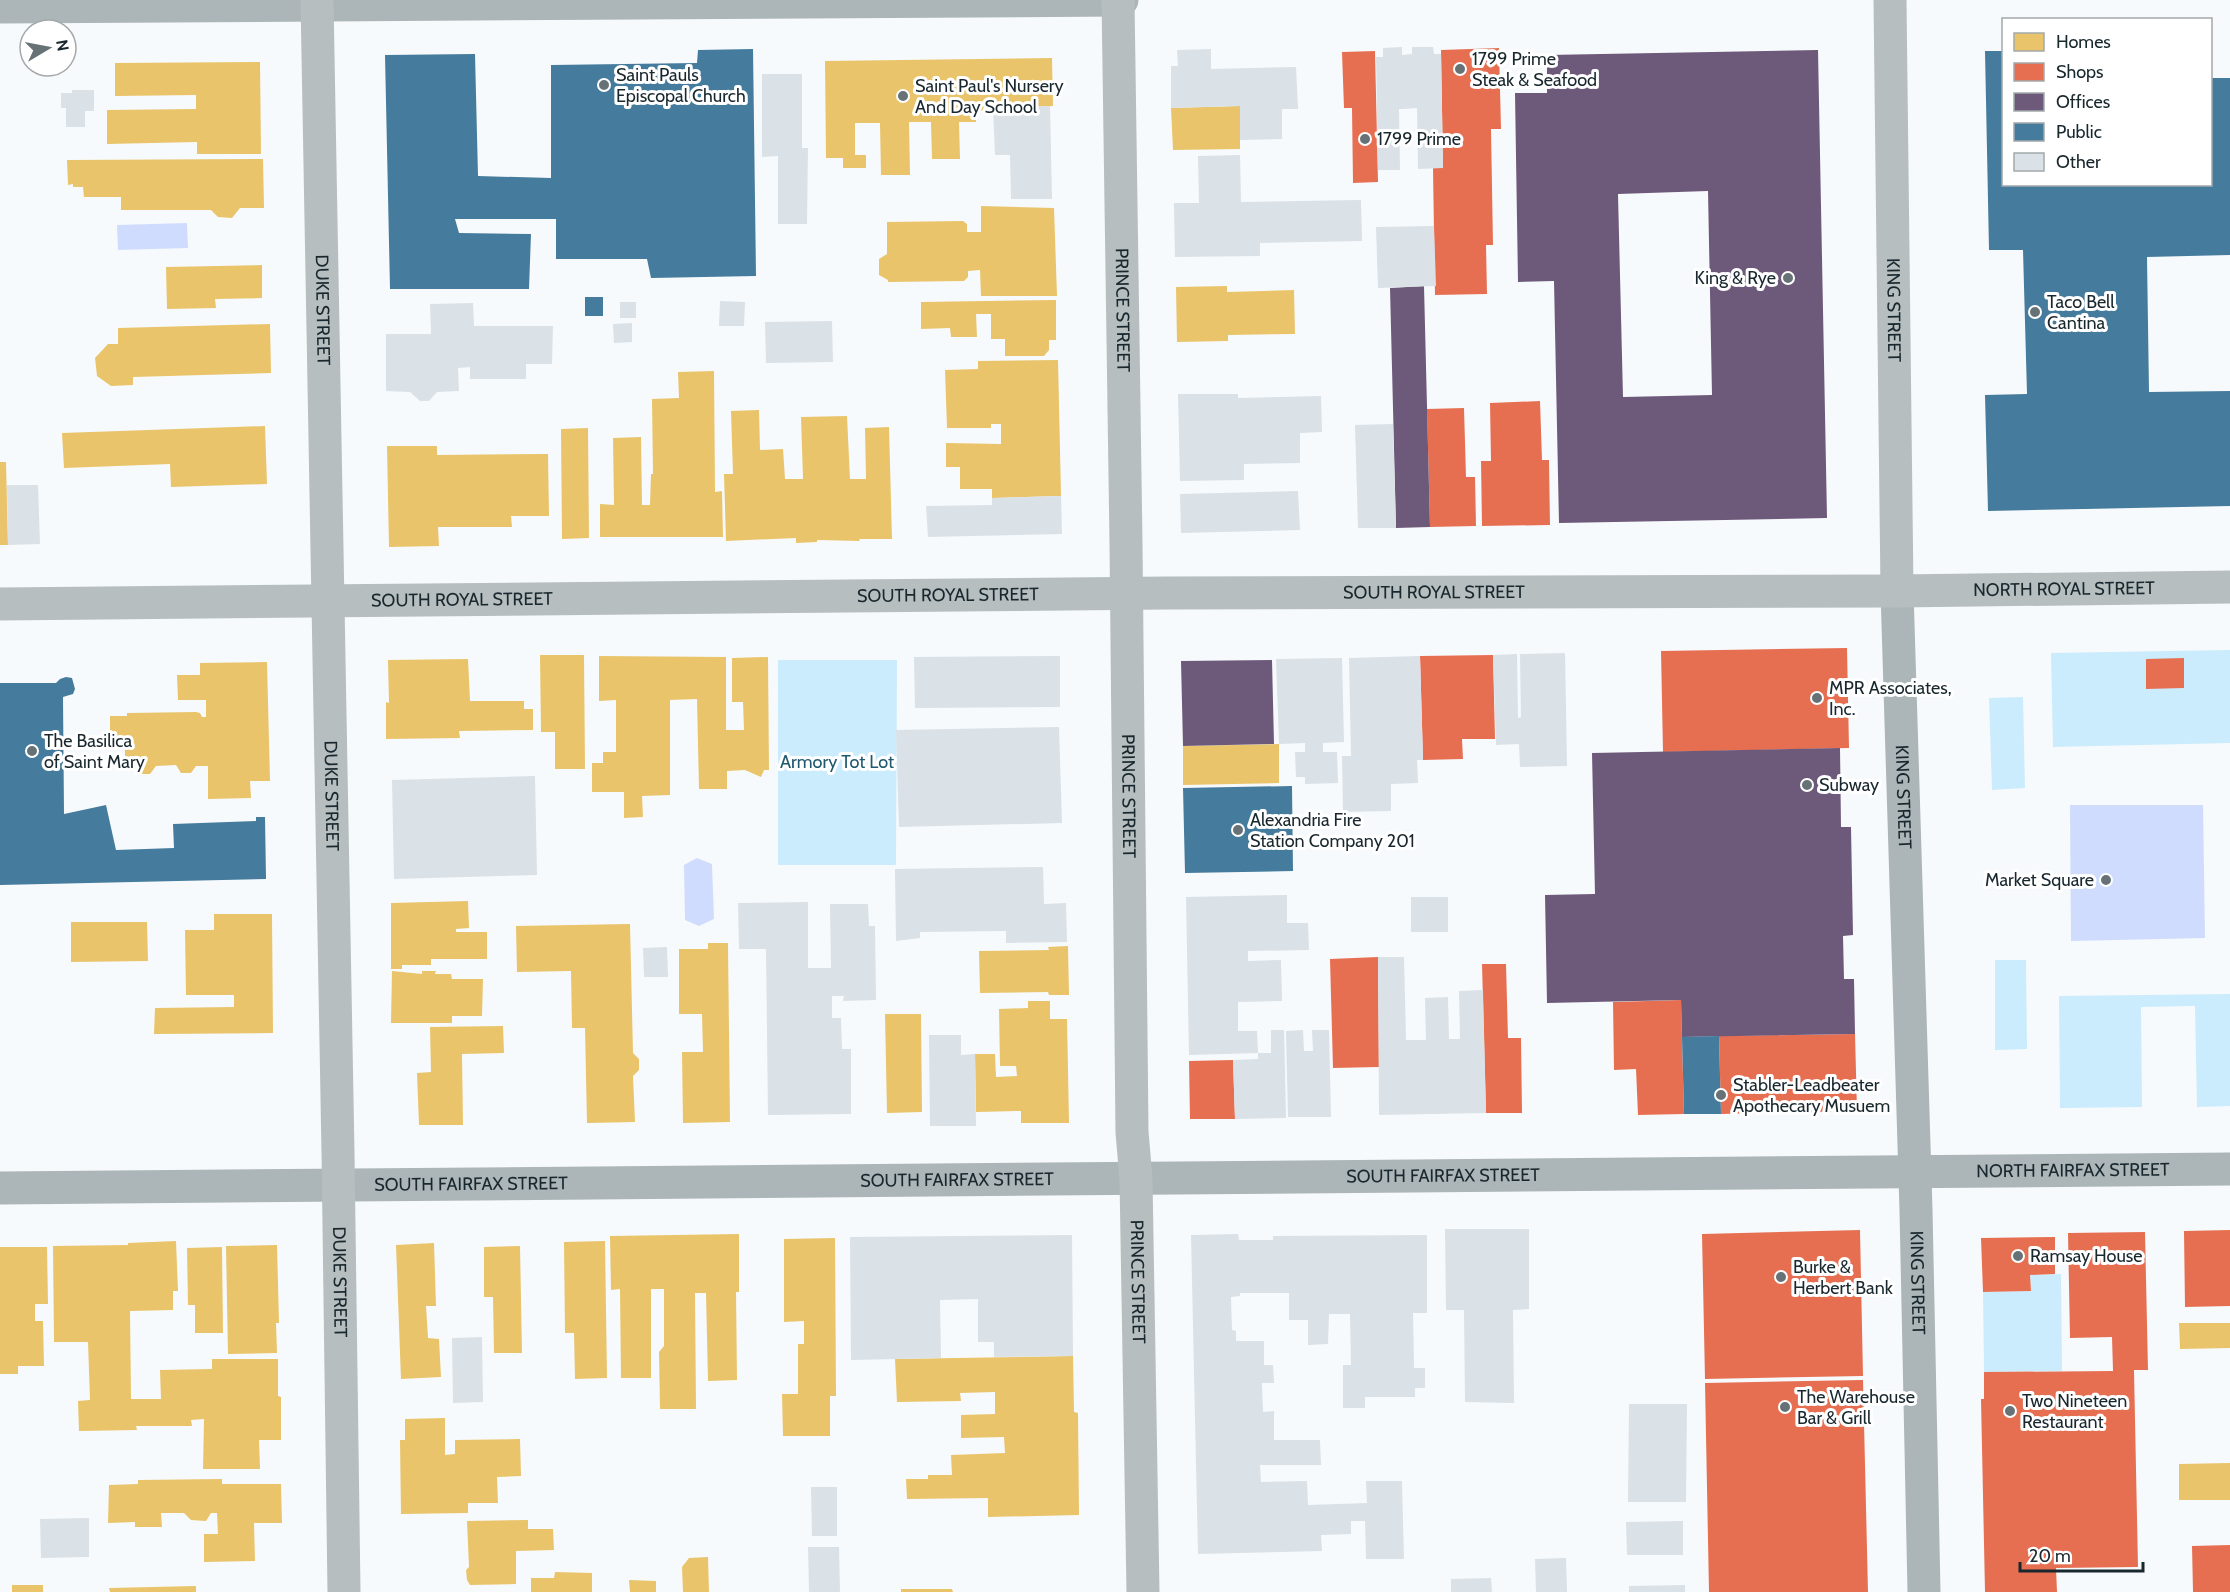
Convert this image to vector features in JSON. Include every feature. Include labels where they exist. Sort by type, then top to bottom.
[{"type":"main road","name":"PRINCE STREET","points":[[1119,0],[1132,1132],[1136,1179],[1143,1592]]},
{"type":"main road","name":"KING STREET","points":[[1890,0],[1897,591]]},
{"type":"main road","name":"DUKE STREET","points":[[317,3],[344,1592]]},
{"type":"main road","name":"NORTH ROYAL STREET","points":[[1897,591],[2230,587]]},
{"type":"main road","name":"SOUTH ROYAL STREET","points":[[0,604],[1127,594],[1897,591]]},
{"type":"street","points":[[0,8],[317,3],[1119,0]]},
{"type":"street","name":"KING STREET","points":[[1897,591],[1915,1172],[1924,1592]]},
{"type":"street","name":"NORTH FAIRFAX STREET","points":[[1915,1172],[2230,1169]]},
{"type":"street","name":"SOUTH FAIRFAX STREET","points":[[0,1188],[1915,1172]]},
{"type":"green space","points":[[2230,650],[2230,743],[2053,747],[2051,653]]},
{"type":"green space","name":"Armory Tot Lot","points":[[778,660],[897,660],[896,865],[778,865]]},
{"type":"green space","points":[[2023,697],[2025,788],[1992,790],[1989,698]]},
{"type":"green space","points":[[1995,960],[2026,960],[2027,1049],[1995,1050]]},
{"type":"green space","points":[[2230,994],[2230,1106],[2197,1107],[2195,1006],[2141,1007],[2142,1107],[2060,1108],[2059,996]]},
{"type":"green space","points":[[2061,1274],[2062,1371],[1984,1372],[1983,1292],[2031,1291],[2030,1275]]},
{"type":"shaded area","points":[[187,223],[188,248],[118,250],[117,225]]},
{"type":"shaded area","points":[[2070,805],[2203,805],[2205,938],[2071,941]]},
{"type":"shaded area","points":[[697,858],[712,864],[714,919],[699,926],[685,920],[684,865]]},
{"type":"building: Homes","points":[[1052,58],[1053,106],[993,108],[994,110],[976,111],[976,122],[959,122],[960,159],[932,159],[931,122],[909,122],[910,175],[881,175],[880,123],[855,123],[855,155],[866,155],[866,168],[843,168],[843,158],[826,158],[825,61]]},
{"type":"building: Homes","points":[[260,62],[261,154],[197,154],[197,142],[107,144],[107,110],[196,109],[196,95],[115,96],[115,63]]},
{"type":"building: Homes","points":[[1240,106],[1240,149],[1173,150],[1171,108]]},
{"type":"building: Homes","points":[[263,159],[264,208],[240,208],[232,218],[218,217],[211,210],[121,210],[121,197],[84,197],[83,187],[68,185],[67,160]]},
{"type":"building: Homes","points":[[981,206],[1054,208],[1057,296],[981,296],[980,270],[968,271],[968,277],[964,281],[888,282],[879,275],[879,259],[887,254],[887,222],[963,221],[967,224],[967,232],[981,232]]},
{"type":"building: Homes","points":[[262,265],[262,298],[215,299],[216,308],[167,309],[166,267]]},
{"type":"building: Homes","points":[[1227,286],[1227,292],[1294,290],[1295,334],[1228,335],[1228,341],[1177,342],[1176,287]]},
{"type":"building: Homes","points":[[1056,300],[1056,340],[1049,340],[1049,350],[1044,356],[1005,356],[1005,339],[991,339],[991,314],[976,314],[977,337],[951,337],[950,328],[921,329],[921,302]]},
{"type":"building: Homes","points":[[270,324],[271,373],[133,377],[133,385],[111,386],[97,376],[95,358],[108,344],[118,344],[118,328]]},
{"type":"building: Homes","points":[[1058,360],[1061,496],[992,498],[992,489],[960,489],[960,467],[946,467],[946,443],[1001,444],[1001,424],[991,424],[991,428],[947,428],[945,370],[978,369],[978,361]]},
{"type":"building: Homes","points":[[714,371],[715,492],[722,491],[723,537],[600,537],[600,504],[614,505],[613,438],[641,437],[642,505],[650,505],[651,474],[653,474],[652,399],[679,398],[678,372]]},
{"type":"building: Homes","points":[[759,410],[760,450],[783,449],[785,479],[803,479],[801,417],[847,416],[850,479],[866,479],[865,428],[889,427],[892,539],[817,540],[817,542],[796,543],[796,538],[726,541],[724,474],[733,474],[731,411]]},
{"type":"building: Homes","points":[[265,426],[267,484],[171,487],[170,464],[64,468],[62,433]]},
{"type":"building: Homes","points":[[588,428],[589,538],[562,539],[561,429]]},
{"type":"building: Homes","points":[[387,446],[437,446],[437,455],[548,454],[549,516],[511,516],[512,527],[438,527],[439,546],[389,547]]},
{"type":"building: Homes","points":[[0,462],[6,462],[8,545],[0,545]]},
{"type":"building: Homes","points":[[540,655],[584,655],[585,769],[555,769],[555,732],[541,732]]},
{"type":"building: Homes","points":[[599,656],[726,657],[726,730],[744,730],[743,702],[732,702],[732,658],[768,657],[769,770],[764,770],[761,777],[745,770],[727,771],[727,789],[699,789],[697,699],[670,700],[670,795],[642,796],[643,817],[624,818],[624,792],[592,792],[592,763],[603,763],[603,752],[616,752],[616,700],[599,701]]},
{"type":"building: Homes","points":[[468,659],[470,701],[524,701],[524,709],[533,709],[533,730],[459,731],[460,738],[386,739],[386,702],[389,703],[388,660]]},
{"type":"building: Homes","points":[[267,662],[270,781],[250,781],[251,798],[208,799],[208,766],[196,766],[191,773],[181,773],[176,765],[156,766],[150,774],[138,774],[134,766],[125,766],[125,741],[110,741],[110,716],[127,716],[127,713],[196,712],[206,717],[206,700],[178,700],[177,675],[200,675],[200,663]]},
{"type":"building: Homes","points":[[1279,744],[1279,783],[1183,785],[1183,746]]},
{"type":"building: Homes","points":[[468,901],[469,928],[456,929],[456,932],[487,932],[487,959],[431,959],[431,965],[402,965],[402,969],[391,969],[391,903]]},
{"type":"building: Homes","points":[[214,914],[272,914],[273,1033],[154,1034],[155,1008],[234,1007],[234,995],[186,995],[185,930],[214,930]]},
{"type":"building: Homes","points":[[71,922],[147,922],[148,961],[71,962]]},
{"type":"building: Homes","points":[[630,924],[633,1053],[639,1059],[639,1070],[633,1076],[635,1122],[587,1123],[585,1028],[572,1028],[571,971],[517,972],[516,926]]},
{"type":"building: Homes","points":[[708,943],[728,943],[730,1122],[683,1123],[682,1052],[703,1052],[702,1014],[679,1014],[679,949],[708,949]]},
{"type":"building: Homes","points":[[1068,946],[1069,995],[1049,995],[1048,992],[980,993],[979,951],[1049,950],[1048,947]]},
{"type":"building: Homes","points":[[392,971],[422,974],[422,971],[436,971],[435,974],[451,974],[452,979],[483,979],[482,1016],[452,1016],[452,1023],[391,1023]]},
{"type":"building: Homes","points":[[1028,1001],[1050,1001],[1050,1019],[1067,1019],[1069,1123],[1021,1123],[1021,1111],[976,1112],[975,1054],[995,1054],[996,1077],[1017,1076],[1016,1066],[1000,1066],[999,1009],[1028,1008]]},
{"type":"building: Homes","points":[[885,1014],[921,1014],[922,1112],[887,1113]]},
{"type":"building: Homes","points":[[503,1026],[504,1053],[462,1054],[463,1125],[419,1125],[417,1073],[431,1072],[430,1027]]},
{"type":"building: Homes","points":[[739,1234],[739,1292],[736,1292],[737,1380],[708,1381],[706,1293],[695,1293],[696,1409],[660,1409],[659,1352],[664,1346],[664,1289],[651,1289],[651,1378],[621,1378],[620,1289],[611,1290],[610,1236]]},
{"type":"building: Homes","points":[[835,1238],[836,1396],[830,1396],[830,1436],[783,1436],[782,1394],[798,1394],[798,1344],[804,1344],[804,1321],[784,1322],[784,1239]]},
{"type":"building: Homes","points":[[176,1241],[178,1291],[173,1291],[173,1310],[130,1311],[131,1399],[161,1399],[160,1370],[212,1369],[212,1359],[278,1359],[281,1440],[259,1440],[260,1469],[203,1469],[204,1419],[191,1420],[192,1426],[136,1426],[137,1430],[79,1431],[78,1401],[90,1400],[88,1342],[54,1342],[53,1246],[128,1245],[128,1243]]},
{"type":"building: Homes","points":[[605,1241],[607,1378],[575,1379],[574,1333],[565,1333],[564,1242]]},
{"type":"building: Homes","points":[[434,1243],[436,1306],[426,1306],[428,1338],[439,1339],[441,1377],[401,1379],[396,1245]]},
{"type":"building: Homes","points":[[277,1245],[279,1323],[276,1323],[277,1353],[228,1354],[226,1246]]},
{"type":"building: Homes","points":[[520,1246],[522,1353],[494,1353],[493,1297],[484,1297],[484,1247]]},
{"type":"building: Homes","points":[[0,1247],[47,1247],[48,1304],[35,1304],[35,1321],[43,1321],[44,1366],[18,1366],[18,1374],[0,1374]]},
{"type":"building: Homes","points":[[222,1247],[223,1333],[195,1333],[195,1305],[188,1305],[187,1248]]},
{"type":"building: Homes","points":[[2179,1323],[2230,1323],[2230,1348],[2180,1349]]},
{"type":"building: Homes","points":[[1073,1356],[1074,1412],[1078,1413],[1079,1515],[988,1517],[988,1498],[907,1499],[906,1479],[928,1479],[928,1475],[952,1475],[951,1455],[1005,1453],[1004,1437],[961,1438],[961,1415],[995,1414],[995,1392],[960,1393],[961,1401],[897,1402],[895,1359]]},
{"type":"building: Homes","points":[[445,1418],[445,1455],[455,1454],[455,1440],[520,1439],[521,1476],[497,1477],[498,1503],[468,1503],[468,1513],[401,1514],[400,1440],[405,1440],[405,1419]]},
{"type":"building: Homes","points":[[2230,1463],[2230,1500],[2179,1500],[2179,1464]]},
{"type":"building: Homes","points":[[222,1479],[222,1484],[281,1484],[282,1523],[254,1523],[255,1561],[204,1562],[204,1534],[218,1534],[217,1513],[211,1513],[206,1521],[191,1520],[184,1513],[161,1513],[162,1527],[135,1527],[135,1522],[108,1523],[109,1485],[138,1484],[138,1480]]},
{"type":"building: Homes","points":[[528,1520],[528,1529],[553,1529],[554,1550],[516,1551],[516,1584],[470,1585],[466,1570],[469,1567],[467,1521]]},
{"type":"building: Homes","points":[[708,1557],[709,1592],[683,1592],[682,1567],[689,1558]]},
{"type":"building: Homes","points":[[555,1572],[592,1573],[592,1592],[531,1592],[531,1578],[554,1578]]},
{"type":"building: Homes","points":[[629,1580],[656,1581],[656,1592],[630,1592]]},
{"type":"building: Homes","points":[[12,1585],[43,1585],[43,1592],[12,1592]]},
{"type":"building: Homes","points":[[196,1586],[196,1592],[110,1592],[109,1588]]},
{"type":"building: Homes","points":[[901,1589],[952,1589],[953,1592],[901,1592]]},
{"type":"building: Shops","points":[[1499,48],[1501,129],[1491,129],[1493,245],[1486,245],[1487,294],[1435,295],[1433,168],[1443,168],[1441,50]]},
{"type":"building: Shops","name":"1799 Prime","points":[[1375,51],[1378,182],[1353,183],[1352,108],[1344,108],[1342,52]]},
{"type":"building: Shops","points":[[1540,401],[1542,460],[1549,460],[1550,525],[1482,526],[1481,461],[1491,461],[1490,403]]},
{"type":"building: Shops","points":[[1464,408],[1466,477],[1475,477],[1476,526],[1430,527],[1427,409]]},
{"type":"building: Shops","points":[[1847,648],[1849,748],[1663,752],[1661,651]]},
{"type":"building: Shops","points":[[1493,655],[1495,739],[1462,739],[1463,759],[1423,760],[1420,656]]},
{"type":"building: Shops","points":[[2184,658],[2184,688],[2146,689],[2146,659]]},
{"type":"building: Shops","points":[[1378,957],[1379,1067],[1333,1068],[1330,959]]},
{"type":"building: Shops","points":[[1482,964],[1506,964],[1508,1038],[1521,1038],[1522,1113],[1486,1113]]},
{"type":"building: Shops","points":[[1681,1000],[1684,1114],[1638,1115],[1636,1069],[1614,1070],[1613,1002]]},
{"type":"building: Shops","points":[[1855,1034],[1857,1111],[1721,1114],[1719,1036]]},
{"type":"building: Shops","points":[[1233,1060],[1235,1119],[1190,1119],[1189,1061]]},
{"type":"building: Shops","name":"Burke & Herbert Bank","points":[[1860,1230],[1863,1376],[1705,1379],[1702,1234]]},
{"type":"building: Shops","points":[[2230,1230],[2230,1306],[2185,1307],[2184,1231]]},
{"type":"building: Shops","points":[[2145,1232],[2148,1370],[2134,1370],[2138,1567],[2056,1568],[2057,1592],[1985,1592],[1981,1399],[1984,1399],[1984,1372],[2113,1371],[2112,1337],[2070,1338],[2068,1233]]},
{"type":"building: Shops","name":"Ramsay House","points":[[2055,1237],[2055,1274],[2030,1275],[2031,1291],[1983,1292],[1981,1238]]},
{"type":"building: Shops","points":[[1863,1380],[1868,1592],[1709,1592],[1705,1383]]},
{"type":"building: Shops","points":[[2230,1545],[2230,1592],[2193,1592],[2192,1546]]},
{"type":"building: Offices","points":[[1818,50],[1827,518],[1559,523],[1554,281],[1518,282],[1515,93],[1547,93],[1547,55]],"holes":[[[1708,191],[1712,395],[1623,397],[1618,194]]]},
{"type":"building: Offices","points":[[1424,286],[1430,527],[1396,528],[1390,288]]},
{"type":"building: Offices","points":[[1272,660],[1274,744],[1183,746],[1181,661]]},
{"type":"building: Offices","name":"MPR Associates, Inc.","points":[[1840,748],[1841,827],[1851,827],[1853,935],[1843,936],[1844,979],[1854,979],[1855,1034],[1682,1037],[1681,1000],[1547,1003],[1545,895],[1595,894],[1592,753]]},
{"type":"building: Public","points":[[753,49],[756,276],[651,278],[647,259],[556,259],[556,219],[455,219],[459,233],[531,234],[529,289],[390,289],[385,55],[475,54],[478,176],[551,178],[551,65],[697,63],[698,50]]},
{"type":"building: Public","points":[[1985,51],[2002,51],[2002,186],[2212,186],[2212,78],[2230,78],[2230,255],[2147,257],[2149,392],[2230,391],[2230,506],[1988,511],[1985,395],[2027,394],[2023,250],[1989,250]]},
{"type":"building: Public","points":[[585,297],[603,297],[603,316],[585,316]]},
{"type":"building: Public","name":"The Basilica of Saint Mary","points":[[66,677],[72,678],[75,689],[73,694],[63,697],[64,814],[106,805],[116,850],[174,848],[173,824],[256,821],[256,817],[265,817],[266,879],[0,885],[0,683],[56,683]]},
{"type":"building: Public","name":"Alexandria Fire Station Company 201","points":[[1292,786],[1293,871],[1185,873],[1183,788]]},
{"type":"building: Public","points":[[1719,1036],[1721,1114],[1684,1114],[1682,1037]]},
{"type":"building: Other","points":[[1402,47],[1402,55],[1412,54],[1412,47],[1433,47],[1434,54],[1441,54],[1443,168],[1418,169],[1417,108],[1399,109],[1400,170],[1378,170],[1376,57],[1383,57],[1383,48]]},
{"type":"building: Other","points":[[1211,49],[1211,69],[1296,67],[1298,109],[1282,109],[1282,139],[1240,140],[1240,106],[1171,108],[1171,66],[1178,66],[1177,50]]},
{"type":"building: Other","points":[[762,74],[802,74],[802,148],[808,148],[807,224],[778,224],[778,156],[762,157]]},
{"type":"building: Other","points":[[72,90],[94,90],[94,111],[85,111],[85,127],[66,127],[66,108],[61,108],[61,93],[72,93]]},
{"type":"building: Other","points":[[1050,106],[1052,199],[1011,199],[1010,155],[995,155],[993,108]]},
{"type":"building: Other","points":[[1240,155],[1241,202],[1361,200],[1362,241],[1260,243],[1260,256],[1175,257],[1174,203],[1199,203],[1198,156]]},
{"type":"building: Other","points":[[1434,226],[1436,286],[1378,288],[1376,227]]},
{"type":"building: Other","points":[[720,301],[745,302],[744,326],[719,326]]},
{"type":"building: Other","points":[[620,302],[636,302],[636,318],[620,318]]},
{"type":"building: Other","points":[[473,303],[474,326],[553,326],[552,364],[526,364],[526,379],[470,379],[470,367],[458,368],[459,391],[437,392],[429,401],[420,401],[410,392],[386,391],[386,334],[431,334],[430,304]]},
{"type":"building: Other","points":[[832,321],[833,362],[766,363],[765,322]]},
{"type":"building: Other","points":[[632,323],[632,342],[614,343],[613,324]]},
{"type":"building: Other","points":[[1178,394],[1238,394],[1238,398],[1321,396],[1322,432],[1300,433],[1300,463],[1244,464],[1244,480],[1180,481]]},
{"type":"building: Other","points":[[1393,424],[1396,528],[1358,528],[1355,425]]},
{"type":"building: Other","points":[[7,485],[38,485],[40,544],[8,545]]},
{"type":"building: Other","points":[[1298,491],[1300,530],[1181,533],[1180,494]]},
{"type":"building: Other","points":[[1061,496],[1062,534],[928,537],[926,506],[992,505],[992,498]]},
{"type":"building: Other","points":[[1565,653],[1567,766],[1520,767],[1519,744],[1496,745],[1493,655],[1517,654],[1518,718],[1521,717],[1520,654]]},
{"type":"building: Other","points":[[1060,656],[1060,707],[915,708],[914,657]]},
{"type":"building: Other","points":[[1420,656],[1423,760],[1417,760],[1418,783],[1391,784],[1391,811],[1343,812],[1342,756],[1351,756],[1349,658]]},
{"type":"building: Other","points":[[1342,658],[1344,742],[1323,743],[1323,752],[1337,752],[1338,783],[1305,784],[1305,777],[1296,777],[1295,752],[1305,752],[1305,743],[1279,744],[1276,659]]},
{"type":"building: Other","points":[[1059,727],[1062,823],[899,827],[896,730]]},
{"type":"building: Other","points":[[535,776],[537,875],[394,879],[392,780]]},
{"type":"building: Other","points":[[1043,867],[1044,904],[1066,903],[1067,942],[1006,943],[1006,931],[920,932],[920,938],[896,941],[895,869]]},
{"type":"building: Other","points":[[1287,895],[1287,923],[1308,923],[1309,950],[1248,951],[1248,961],[1281,960],[1282,1001],[1238,1002],[1238,1031],[1257,1031],[1258,1053],[1189,1055],[1186,897]]},
{"type":"building: Other","points":[[1411,897],[1448,897],[1448,932],[1411,932]]},
{"type":"building: Other","points":[[808,902],[808,968],[831,968],[830,904],[868,904],[869,926],[875,926],[876,1000],[843,1001],[844,996],[832,996],[832,1018],[841,1018],[842,1049],[851,1049],[851,1114],[768,1115],[766,949],[739,949],[738,903]]},
{"type":"building: Other","points":[[667,947],[668,977],[644,977],[643,948]]},
{"type":"building: Other","points":[[1378,957],[1404,957],[1406,1040],[1426,1040],[1425,998],[1448,997],[1449,1039],[1460,1039],[1459,991],[1483,990],[1486,1113],[1379,1115]]},
{"type":"building: Other","points":[[1271,1030],[1284,1030],[1286,1118],[1235,1119],[1233,1060],[1258,1059],[1258,1053],[1271,1053]]},
{"type":"building: Other","points":[[1303,1030],[1304,1051],[1313,1051],[1312,1030],[1329,1030],[1331,1117],[1288,1117],[1286,1031]]},
{"type":"building: Other","points":[[929,1035],[961,1035],[961,1055],[975,1054],[976,1126],[930,1126]]},
{"type":"building: Other","points":[[1445,1229],[1529,1229],[1529,1309],[1513,1310],[1514,1403],[1465,1402],[1464,1310],[1446,1310]]},
{"type":"building: Other","points":[[1238,1234],[1239,1240],[1273,1240],[1273,1236],[1427,1235],[1427,1313],[1413,1313],[1414,1368],[1425,1368],[1425,1388],[1415,1388],[1415,1397],[1365,1397],[1365,1408],[1343,1408],[1343,1365],[1351,1365],[1350,1314],[1329,1314],[1328,1344],[1308,1345],[1308,1320],[1289,1320],[1289,1293],[1240,1293],[1240,1296],[1231,1297],[1232,1330],[1236,1331],[1236,1341],[1264,1341],[1264,1365],[1273,1365],[1274,1383],[1262,1383],[1263,1412],[1274,1411],[1274,1440],[1320,1440],[1321,1465],[1260,1465],[1261,1482],[1307,1481],[1308,1505],[1367,1503],[1366,1481],[1402,1481],[1404,1559],[1366,1559],[1365,1521],[1351,1521],[1351,1534],[1321,1535],[1322,1551],[1198,1554],[1191,1235]]},
{"type":"building: Other","points":[[1072,1235],[1073,1356],[994,1357],[994,1342],[978,1342],[978,1299],[940,1300],[941,1358],[851,1360],[850,1237]]},
{"type":"building: Other","points":[[482,1337],[483,1402],[453,1403],[452,1338]]},
{"type":"building: Other","points":[[1629,1404],[1687,1404],[1686,1502],[1628,1502]]},
{"type":"building: Other","points":[[811,1487],[837,1487],[837,1536],[812,1536]]},
{"type":"building: Other","points":[[89,1518],[89,1557],[41,1558],[40,1519]]},
{"type":"building: Other","points":[[1683,1521],[1683,1555],[1627,1555],[1626,1522]]},
{"type":"building: Other","points":[[808,1547],[839,1547],[840,1592],[809,1592]]},
{"type":"building: Other","points":[[1566,1558],[1567,1592],[1536,1592],[1535,1559]]},
{"type":"building: Other","points":[[1491,1578],[1492,1592],[1451,1592],[1451,1579]]},
{"type":"building: Other","points":[[1685,1585],[1685,1592],[1629,1592],[1629,1586]]},
{"type":"place","name":"1799 Prime Steak & Seafood","points":[[1460,69]]},
{"type":"place","name":"Saint Pauls Episcopal Church","points":[[604,85]]},
{"type":"place","name":"Saint Paul's Nursery And Day School","points":[[903,96]]},
{"type":"place","name":"1799 Prime","points":[[1365,139]]},
{"type":"place","name":"King & Rye","points":[[1788,278]]},
{"type":"place","name":"Taco Bell Cantina","points":[[2035,312]]},
{"type":"place","name":"MPR Associates, Inc.","points":[[1817,698]]},
{"type":"place","name":"The Basilica of Saint Mary","points":[[32,751]]},
{"type":"place","name":"Subway","points":[[1807,785]]},
{"type":"place","name":"Alexandria Fire Station Company 201","points":[[1238,830]]},
{"type":"place","name":"Market Square","points":[[2106,880]]},
{"type":"place","name":"Stabler-Leadbeater Apothecary Musuem","points":[[1721,1095]]},
{"type":"place","name":"Ramsay House","points":[[2018,1256]]},
{"type":"place","name":"Burke & Herbert Bank","points":[[1781,1277]]},
{"type":"place","name":"The Warehouse Bar & Grill","points":[[1785,1407]]},
{"type":"place","name":"Two Nineteen Restaurant","points":[[2010,1411]]}]
